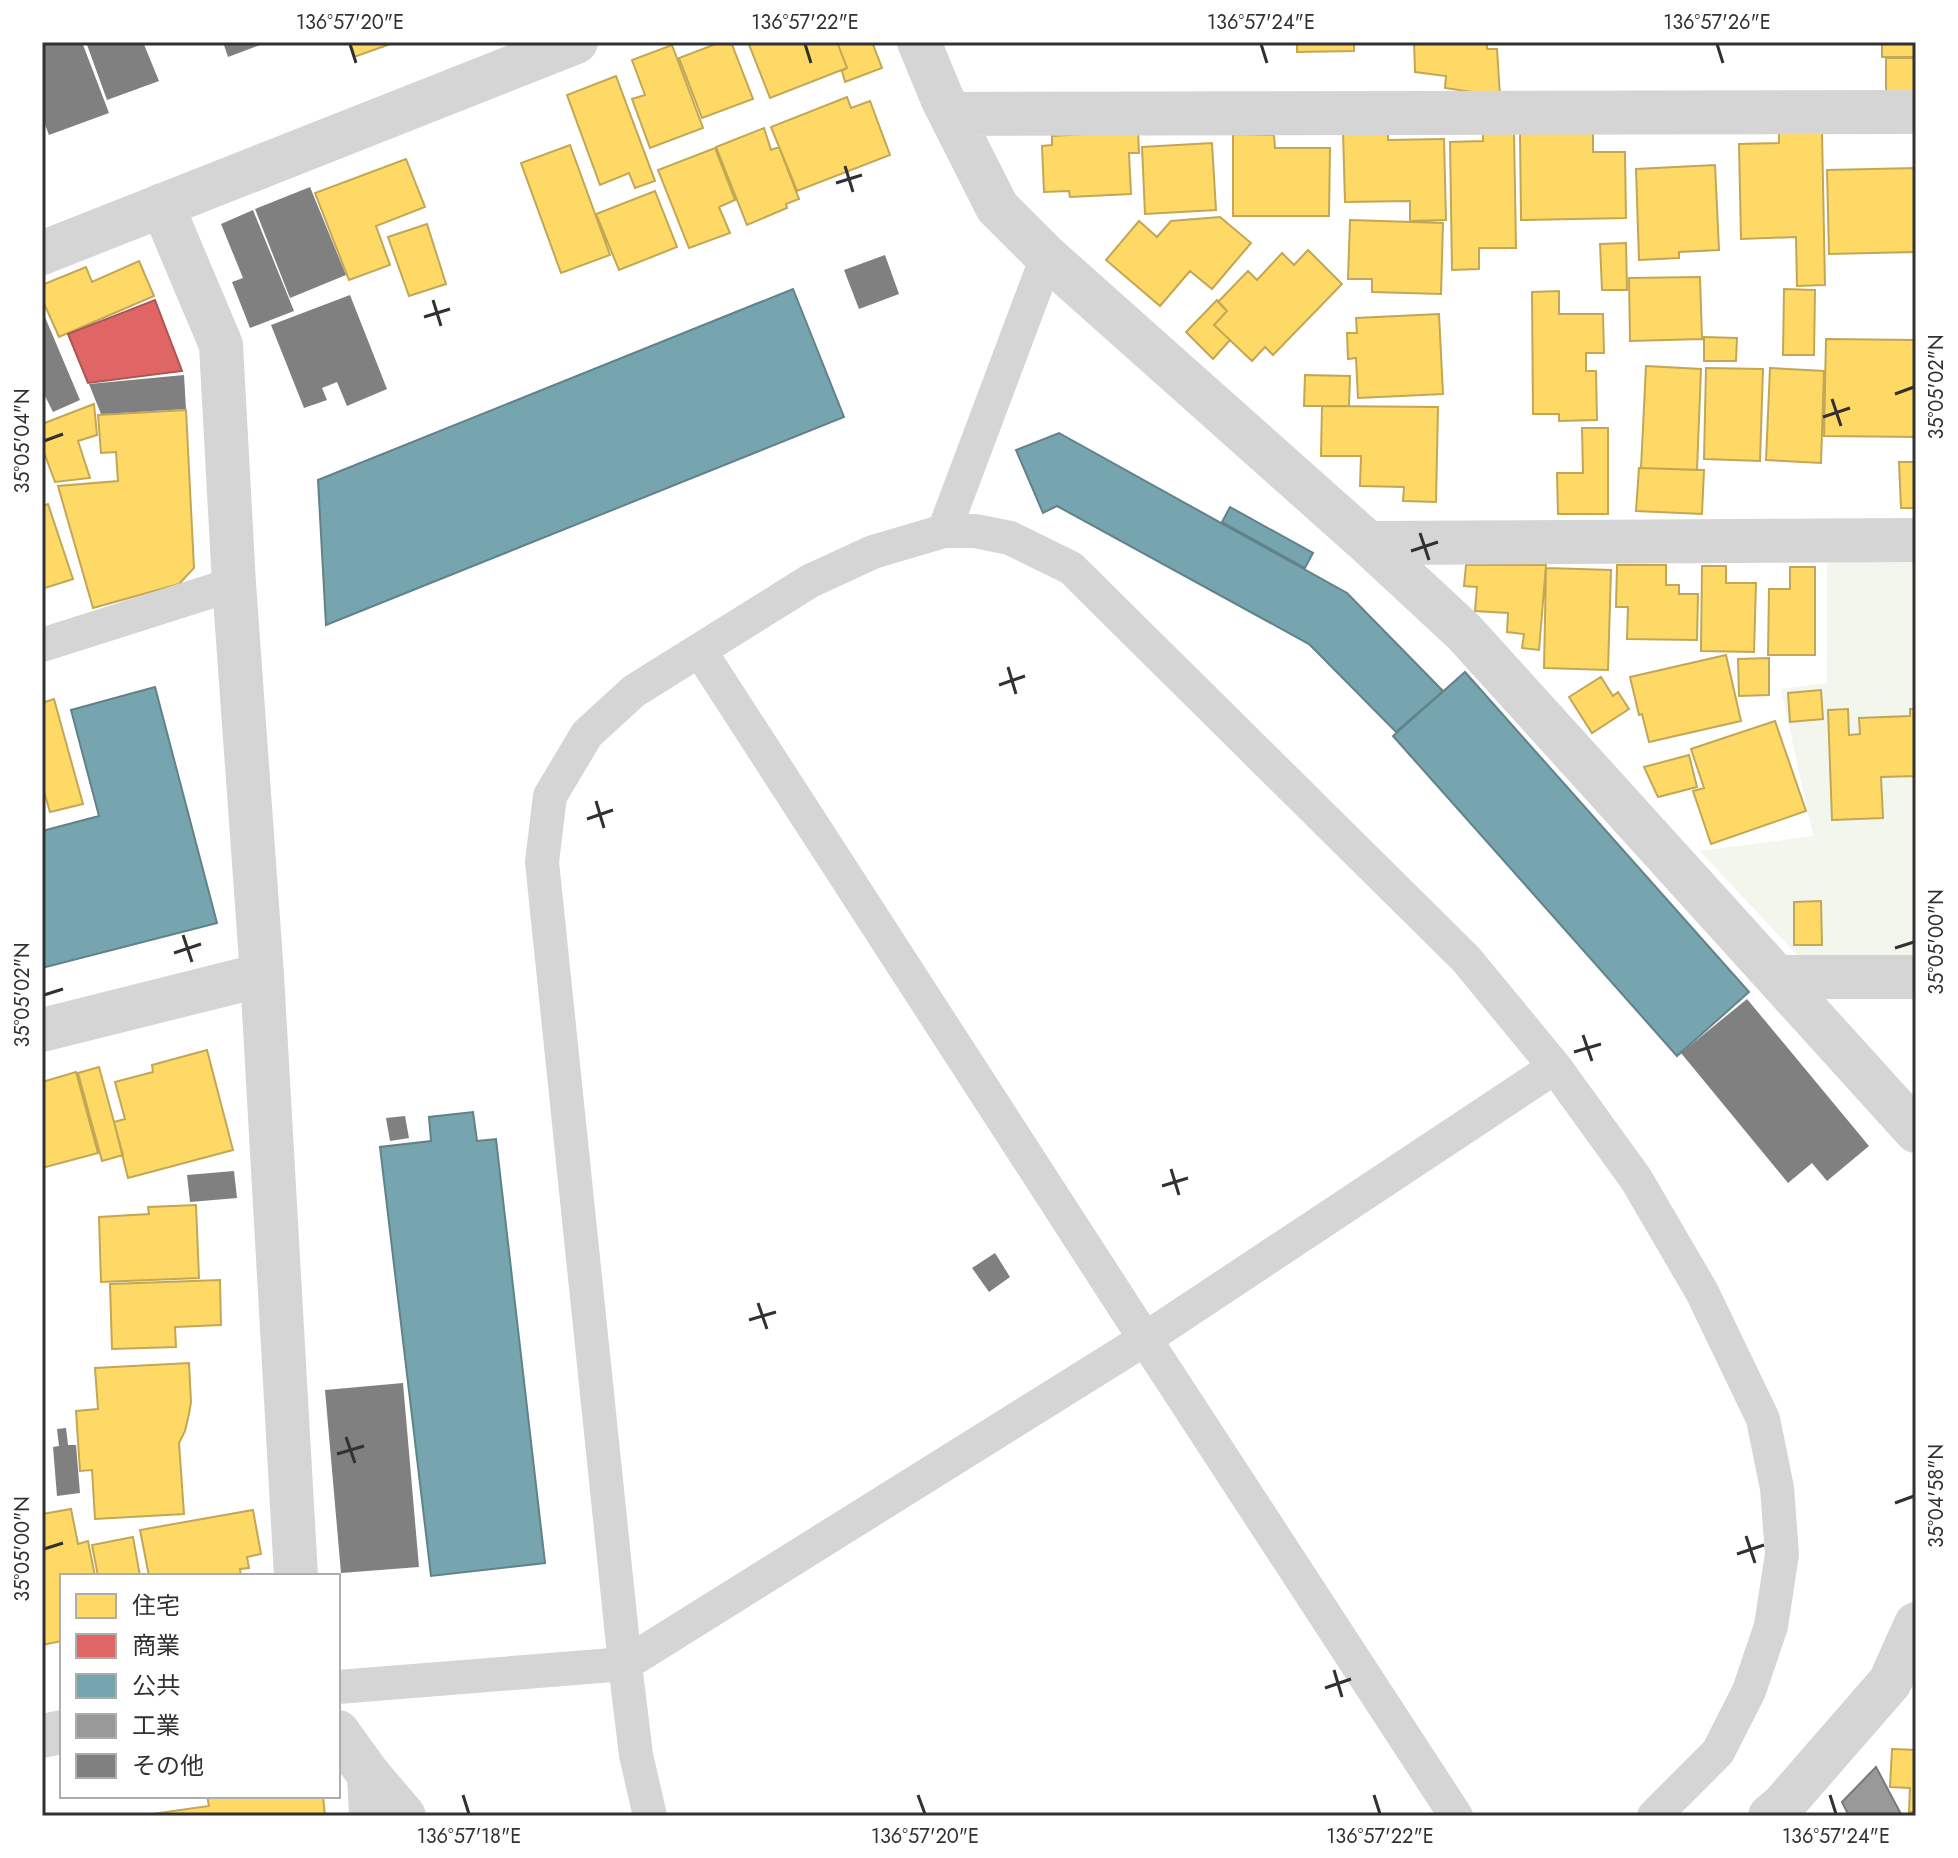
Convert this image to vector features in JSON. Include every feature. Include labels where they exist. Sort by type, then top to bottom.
[{"type":"street","points":[[42,253],[576,42]]},
{"type":"street","points":[[919,42],[942,98],[997,207],[1047,257],[1464,632],[1916,1131]]},
{"type":"street","points":[[950,114],[1916,112]]},
{"type":"street","points":[[162,205],[221,345],[234,584],[262,975],[296,1574]]},
{"type":"street","points":[[1368,543],[1916,540]]},
{"type":"street","points":[[42,1030],[262,975]]},
{"type":"street","points":[[1779,977],[1916,977]]},
{"type":"street","points":[[1770,1816],[1890,1682],[1916,1624]]},
{"type":"street","points":[[340,1736],[370,1796],[404,1816]]},
{"type":"lane","points":[[944,531],[1047,257]]},
{"type":"lane","points":[[650,1816],[636,1755],[625,1664],[542,862],[550,796],[587,734],[634,691],[810,581],[873,552],[944,531],[975,531],[1010,538],[1071,568],[1466,959],[1555,1067],[1636,1179],[1702,1292],[1763,1419],[1777,1488],[1782,1554],[1771,1626],[1749,1691],[1718,1752],[1654,1816]]},
{"type":"lane","points":[[42,645],[234,584]]},
{"type":"lane","points":[[700,651],[1456,1816]]},
{"type":"lane","points":[[340,1687],[625,1664],[1145,1339],[1555,1067]]},
{"type":"shaded area","points":[[1827,560],[1916,560],[1916,955],[1797,955],[1700,851],[1813,836],[1781,689],[1827,683]]},
{"type":"building: 住宅","points":[[349,42],[396,42],[354,57]]},
{"type":"building: 住宅","points":[[721,42],[731,42],[753,99],[702,118],[679,58]]},
{"type":"building: 住宅","points":[[748,42],[837,42],[847,68],[770,98]]},
{"type":"building: 住宅","points":[[837,42],[872,42],[882,68],[845,82],[842,71],[847,68]]},
{"type":"building: 住宅","points":[[1297,42],[1354,42],[1354,51],[1297,52]]},
{"type":"building: 住宅","points":[[1414,42],[1487,42],[1487,49],[1497,49],[1500,96],[1445,88],[1446,76],[1415,72]]},
{"type":"building: 住宅","points":[[1872,42],[1872,44],[1822,44]]},
{"type":"building: 住宅","points":[[1882,42],[1916,42],[1916,57],[1882,57]]},
{"type":"building: 住宅","points":[[672,45],[703,128],[650,148],[632,99],[645,95],[632,60]]},
{"type":"building: 住宅","points":[[1886,58],[1915,58],[1915,93],[1886,92]]},
{"type":"building: 住宅","points":[[616,76],[655,181],[635,188],[629,173],[600,185],[567,95]]},
{"type":"building: 住宅","points":[[847,97],[851,108],[870,101],[890,155],[797,191],[771,127]]},
{"type":"building: 住宅","points":[[764,128],[771,150],[779,147],[799,199],[786,204],[787,208],[747,225],[716,147]]},
{"type":"building: 住宅","points":[[1593,129],[1593,152],[1625,152],[1626,218],[1521,220],[1520,130]]},
{"type":"building: 住宅","points":[[1388,130],[1388,140],[1444,139],[1446,220],[1410,221],[1410,201],[1345,202],[1343,131]]},
{"type":"building: 住宅","points":[[1138,131],[1139,153],[1129,153],[1131,194],[1070,197],[1069,191],[1044,192],[1042,146],[1052,145],[1052,136]]},
{"type":"building: 住宅","points":[[1483,132],[1514,132],[1516,248],[1479,248],[1479,269],[1452,270],[1450,142],[1483,141]]},
{"type":"building: 住宅","points":[[1822,132],[1825,285],[1797,286],[1796,237],[1741,239],[1739,144],[1779,143],[1779,133]]},
{"type":"building: 住宅","points":[[1233,134],[1274,135],[1275,148],[1330,148],[1329,216],[1233,216]]},
{"type":"building: 住宅","points":[[1212,143],[1216,210],[1145,214],[1142,147]]},
{"type":"building: 住宅","points":[[570,145],[610,255],[561,273],[521,163]]},
{"type":"building: 住宅","points":[[715,148],[735,200],[719,207],[730,233],[689,248],[658,170]]},
{"type":"building: 住宅","points":[[406,159],[425,207],[376,226],[390,265],[349,280],[315,193]]},
{"type":"building: 住宅","points":[[1715,165],[1719,250],[1679,252],[1679,258],[1639,260],[1636,169]]},
{"type":"building: 住宅","points":[[1916,168],[1916,252],[1829,254],[1827,170]]},
{"type":"building: 住宅","points":[[655,191],[677,247],[619,270],[596,214]]},
{"type":"building: 住宅","points":[[1220,217],[1251,243],[1212,289],[1190,271],[1160,306],[1106,260],[1139,221],[1157,237],[1171,221]]},
{"type":"building: 住宅","points":[[1350,220],[1443,223],[1441,294],[1372,292],[1372,279],[1348,279]]},
{"type":"building: 住宅","points":[[427,224],[446,284],[409,296],[388,237]]},
{"type":"building: 住宅","points":[[1626,243],[1627,290],[1602,290],[1600,244]]},
{"type":"building: 住宅","points":[[1308,250],[1342,284],[1273,355],[1265,347],[1252,361],[1214,325],[1227,311],[1218,302],[1248,271],[1257,280],[1282,253],[1294,265]]},
{"type":"building: 住宅","points":[[139,261],[154,296],[59,337],[42,299],[42,285],[86,267],[92,282]]},
{"type":"building: 住宅","points":[[1700,277],[1702,339],[1630,341],[1629,278]]},
{"type":"building: 住宅","points":[[1784,289],[1815,290],[1814,355],[1783,355]]},
{"type":"building: 住宅","points":[[1559,291],[1559,314],[1603,314],[1604,353],[1586,353],[1586,371],[1596,371],[1597,420],[1559,421],[1559,414],[1533,414],[1532,292]]},
{"type":"building: 住宅","points":[[1217,300],[1227,311],[1214,325],[1230,340],[1213,359],[1186,332]]},
{"type":"building: 住宅","points":[[1439,314],[1443,394],[1358,398],[1356,358],[1348,359],[1347,333],[1357,333],[1356,318]]},
{"type":"building: 住宅","points":[[1704,337],[1737,338],[1736,361],[1704,361]]},
{"type":"building: 住宅","points":[[1826,339],[1916,340],[1916,437],[1824,436]]},
{"type":"building: 住宅","points":[[1646,366],[1701,369],[1697,470],[1641,468]]},
{"type":"building: 住宅","points":[[1706,368],[1763,369],[1760,461],[1704,459]]},
{"type":"building: 住宅","points":[[1770,368],[1824,371],[1821,463],[1766,460]]},
{"type":"building: 住宅","points":[[1305,375],[1350,376],[1349,406],[1304,406]]},
{"type":"building: 住宅","points":[[94,404],[97,435],[78,441],[90,478],[55,482],[42,447],[42,424]]},
{"type":"building: 住宅","points":[[1322,406],[1438,407],[1436,502],[1403,501],[1404,487],[1360,486],[1361,456],[1321,456]]},
{"type":"building: 住宅","points":[[186,410],[194,568],[179,584],[93,608],[58,486],[118,481],[116,452],[101,453],[98,415]]},
{"type":"building: 住宅","points":[[1582,428],[1608,428],[1608,514],[1558,514],[1557,473],[1583,473]]},
{"type":"building: 住宅","points":[[1899,462],[1916,462],[1916,508],[1901,508]]},
{"type":"building: 住宅","points":[[1639,468],[1704,470],[1702,514],[1636,511]]},
{"type":"building: 住宅","points":[[48,504],[73,579],[42,589],[42,506]]},
{"type":"building: 住宅","points":[[1466,565],[1546,565],[1539,650],[1522,648],[1524,634],[1507,632],[1508,613],[1475,611],[1477,587],[1464,586]]},
{"type":"building: 住宅","points":[[1617,565],[1666,565],[1666,585],[1679,585],[1679,594],[1698,594],[1697,640],[1627,639],[1628,607],[1616,607]]},
{"type":"building: 住宅","points":[[1702,566],[1726,566],[1726,583],[1756,583],[1754,652],[1701,651]]},
{"type":"building: 住宅","points":[[1790,567],[1815,567],[1815,655],[1768,655],[1769,589],[1790,589]]},
{"type":"building: 住宅","points":[[1546,568],[1611,570],[1608,670],[1544,668]]},
{"type":"building: 住宅","points":[[1726,655],[1741,721],[1649,742],[1630,677]]},
{"type":"building: 住宅","points":[[1769,658],[1769,695],[1739,696],[1738,659]]},
{"type":"building: 住宅","points":[[1601,677],[1613,696],[1618,692],[1629,709],[1592,733],[1569,697]]},
{"type":"building: 住宅","points":[[1821,690],[1823,719],[1790,722],[1788,693]]},
{"type":"building: 住宅","points":[[54,699],[83,804],[50,812],[42,785],[42,703]]},
{"type":"building: 住宅","points":[[1848,709],[1849,735],[1860,734],[1859,718],[1910,716],[1910,709],[1916,709],[1916,776],[1881,777],[1883,818],[1832,820],[1828,710]]},
{"type":"building: 住宅","points":[[1775,721],[1806,811],[1711,844],[1693,791],[1704,788],[1691,749]]},
{"type":"building: 住宅","points":[[1689,755],[1697,787],[1658,797],[1644,767]]},
{"type":"building: 住宅","points":[[1821,901],[1822,945],[1794,945],[1794,902]]},
{"type":"building: 住宅","points":[[207,1050],[233,1150],[128,1178],[114,1122],[125,1119],[115,1082],[153,1072],[152,1065]]},
{"type":"building: 住宅","points":[[99,1067],[123,1155],[102,1161],[78,1073]]},
{"type":"building: 住宅","points":[[76,1072],[98,1153],[42,1168],[42,1082]]},
{"type":"building: 住宅","points":[[196,1205],[199,1278],[101,1282],[99,1217],[149,1214],[148,1207]]},
{"type":"building: 住宅","points":[[220,1280],[221,1325],[175,1327],[176,1347],[112,1349],[110,1284]]},
{"type":"building: 住宅","points":[[189,1363],[191,1402],[179,1443],[184,1514],[95,1519],[92,1470],[80,1471],[76,1411],[98,1409],[95,1368]]},
{"type":"building: 住宅","points":[[71,1509],[78,1544],[88,1541],[95,1574],[60,1574],[60,1641],[42,1645],[42,1514]]},
{"type":"building: 住宅","points":[[253,1510],[261,1554],[247,1557],[249,1568],[240,1569],[241,1574],[149,1574],[140,1530]]},
{"type":"building: 住宅","points":[[133,1537],[140,1574],[98,1574],[92,1545]]},
{"type":"building: 住宅","points":[[1892,1749],[1916,1750],[1916,1812],[1909,1812],[1910,1788],[1890,1787]]},
{"type":"building: 住宅","points":[[207,1798],[323,1798],[325,1816],[138,1816],[209,1806]]},
{"type":"building: 商業","points":[[155,300],[182,371],[88,383],[68,334]]},
{"type":"building: 公共","points":[[793,289],[844,417],[326,625],[318,480]]},
{"type":"building: 公共","points":[[1059,433],[1347,593],[1443,691],[1396,732],[1309,644],[1057,506],[1043,513],[1016,450]]},
{"type":"building: 公共","points":[[1230,507],[1313,553],[1305,568],[1222,522]]},
{"type":"building: 公共","points":[[1465,672],[1749,992],[1677,1056],[1393,736]]},
{"type":"building: 公共","points":[[155,687],[217,923],[42,968],[42,831],[99,816],[71,710]]},
{"type":"building: 公共","points":[[473,1112],[477,1141],[496,1139],[545,1563],[431,1576],[380,1147],[431,1141],[429,1117]]},
{"type":"building: 工業","points":[[1876,1767],[1902,1816],[1849,1816],[1842,1802]]},
{"type":"building: その他","points":[[42,42],[82,42],[109,113],[49,135],[42,117]]},
{"type":"building: その他","points":[[86,42],[143,42],[159,81],[107,100]]},
{"type":"building: その他","points":[[223,42],[268,42],[228,57]]},
{"type":"building: その他","points":[[310,187],[346,275],[290,298],[255,209]]},
{"type":"building: その他","points":[[253,210],[294,311],[250,328],[232,282],[243,278],[221,224]]},
{"type":"building: その他","points":[[885,255],[899,294],[859,309],[844,270]]},
{"type":"building: その他","points":[[350,295],[387,389],[347,406],[337,382],[322,388],[327,400],[304,408],[271,325]]},
{"type":"building: その他","points":[[42,310],[80,400],[53,412],[42,390]]},
{"type":"building: その他","points":[[184,375],[186,409],[101,414],[89,384]]},
{"type":"building: その他","points":[[1747,999],[1869,1146],[1827,1181],[1812,1163],[1788,1183],[1681,1053]]},
{"type":"building: その他","points":[[405,1116],[409,1138],[390,1141],[386,1118]]},
{"type":"building: その他","points":[[234,1171],[237,1198],[190,1202],[187,1175]]},
{"type":"building: その他","points":[[995,1253],[1010,1277],[989,1292],[972,1268]]},
{"type":"building: その他","points":[[403,1383],[419,1567],[341,1573],[325,1390]]},
{"type":"building: その他","points":[[66,1428],[68,1445],[76,1445],[80,1493],[57,1496],[53,1447],[59,1446],[57,1429]]}]
